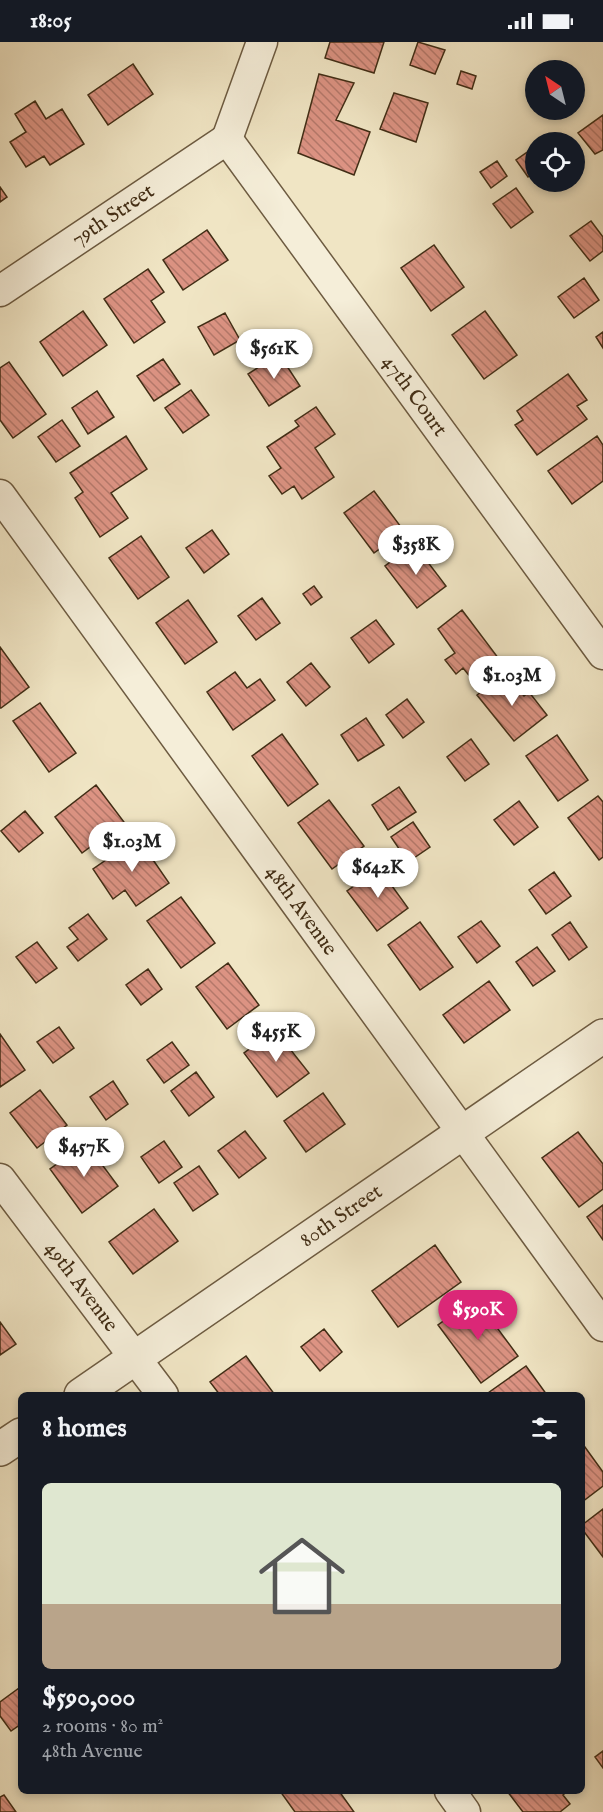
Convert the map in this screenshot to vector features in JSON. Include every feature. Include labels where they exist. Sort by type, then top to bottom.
[{"type":"street","points":[[227,139],[262,42]]},
{"type":"street","name":"79th Street","points":[[0,291],[227,139]]},
{"type":"street","name":"47th Court","points":[[227,139],[603,654]]},
{"type":"street","name":"48th Avenue","points":[[0,495],[603,1326]]},
{"type":"street","name":"80th Street","points":[[85,1392],[603,1036]]},
{"type":"street","name":"49th Avenue","points":[[0,1179],[162,1392]]},
{"type":"street","points":[[0,1449],[18,1437]]},
{"type":"street","points":[[452,1794],[465,1812]]},
{"type":"building","points":[[330,42],[384,42],[374,73],[325,58]]},
{"type":"building","points":[[418,42],[445,50],[435,74],[410,65]]},
{"type":"building","points":[[133,64],[153,94],[108,125],[88,95]]},
{"type":"building","points":[[461,71],[476,76],[472,89],[457,84]]},
{"type":"building","points":[[319,74],[354,83],[336,120],[370,132],[354,175],[298,153]]},
{"type":"building","points":[[394,93],[428,103],[416,142],[380,129]]},
{"type":"building","points":[[35,101],[46,119],[62,109],[84,144],[50,165],[44,156],[26,167],[10,142],[26,132],[15,114]]},
{"type":"building","points":[[603,115],[603,150],[595,154],[585,142],[585,132],[579,132]]},
{"type":"building","points":[[525,154],[525,173],[516,160]]},
{"type":"building","points":[[497,161],[507,176],[491,188],[480,172]]},
{"type":"building","points":[[0,187],[7,197],[0,202]]},
{"type":"building","points":[[516,188],[533,212],[511,228],[493,204]]},
{"type":"building","points":[[591,221],[603,237],[603,251],[590,261],[570,236]]},
{"type":"building","points":[[207,230],[228,260],[183,290],[163,260]]},
{"type":"building","points":[[434,245],[464,287],[431,311],[401,268]]},
{"type":"building","points":[[148,269],[164,292],[151,301],[165,322],[134,343],[104,299]]},
{"type":"building","points":[[584,278],[599,300],[574,318],[558,297]]},
{"type":"building","points":[[83,311],[107,345],[63,376],[40,342]]},
{"type":"building","points":[[485,311],[517,355],[484,379],[452,335]]},
{"type":"building","points":[[225,313],[240,340],[214,355],[198,327]]},
{"type":"building","points":[[603,332],[603,348],[596,337]]},
{"type":"building","points":[[279,354],[300,386],[269,406],[248,374]]},
{"type":"building","points":[[163,359],[180,384],[154,401],[137,376]]},
{"type":"building","points":[[9,362],[46,414],[13,438],[0,420],[0,368]]},
{"type":"building","points":[[568,374],[587,400],[577,406],[587,419],[537,455],[515,425],[523,420],[517,411]]},
{"type":"building","points":[[191,390],[209,415],[183,433],[165,408]]},
{"type":"building","points":[[97,391],[114,417],[88,434],[72,408]]},
{"type":"building","points":[[316,407],[335,434],[315,448],[334,477],[302,499],[294,486],[282,494],[269,476],[281,468],[267,447],[299,426],[295,421]]},
{"type":"building","points":[[62,420],[80,446],[56,462],[38,437]]},
{"type":"building","points":[[126,436],[147,469],[111,493],[128,518],[100,537],[75,498],[83,492],[70,473]]},
{"type":"building","points":[[597,436],[603,445],[603,481],[572,504],[548,471]]},
{"type":"building","points":[[374,491],[404,531],[374,553],[344,513]]},
{"type":"building","points":[[212,530],[229,554],[204,573],[186,548]]},
{"type":"building","points":[[141,536],[169,577],[138,599],[109,558]]},
{"type":"building","points":[[414,544],[446,586],[417,608],[385,566]]},
{"type":"building","points":[[314,586],[322,597],[311,605],[303,594]]},
{"type":"building","points":[[262,598],[280,623],[256,640],[238,616]]},
{"type":"building","points":[[188,600],[217,642],[185,664],[156,623]]},
{"type":"building","points":[[462,610],[499,659],[472,679],[463,668],[456,674],[445,660],[455,653],[438,629]]},
{"type":"building","points":[[376,620],[394,644],[369,663],[351,638]]},
{"type":"building","points":[[0,647],[29,687],[1,708],[0,708]]},
{"type":"building","points":[[311,663],[330,687],[306,706],[287,682]]},
{"type":"building","points":[[235,672],[247,688],[260,679],[275,700],[233,730],[207,692]]},
{"type":"building","points":[[505,673],[524,696],[529,692],[547,715],[514,741],[477,695]]},
{"type":"building","points":[[407,699],[424,722],[403,738],[386,715]]},
{"type":"building","points":[[40,703],[76,753],[49,772],[13,721]]},
{"type":"building","points":[[366,718],[384,745],[358,761],[341,735]]},
{"type":"building","points":[[282,734],[318,784],[288,806],[252,756]]},
{"type":"building","points":[[557,735],[588,780],[558,801],[526,756]]},
{"type":"building","points":[[471,739],[489,764],[465,781],[447,757]]},
{"type":"building","points":[[96,785],[124,822],[82,853],[55,817]]},
{"type":"building","points":[[399,787],[416,812],[388,830],[372,805]]},
{"type":"building","points":[[598,796],[603,802],[603,857],[599,860],[568,818]]},
{"type":"building","points":[[329,800],[364,846],[332,869],[298,823]]},
{"type":"building","points":[[519,801],[538,827],[514,845],[494,820]]},
{"type":"building","points":[[25,811],[43,833],[19,852],[1,831]]},
{"type":"building","points":[[413,822],[430,847],[408,862],[391,837]]},
{"type":"building","points":[[138,838],[169,883],[136,906],[125,890],[113,899],[93,869]]},
{"type":"building","points":[[379,868],[408,908],[377,931],[347,891]]},
{"type":"building","points":[[554,872],[571,896],[546,914],[529,890]]},
{"type":"building","points":[[181,897],[215,943],[181,968],[147,921]]},
{"type":"building","points":[[88,914],[107,939],[78,961],[67,947],[78,939],[69,928]]},
{"type":"building","points":[[481,921],[500,946],[477,963],[458,937]]},
{"type":"building","points":[[420,922],[453,967],[420,990],[388,945]]},
{"type":"building","points":[[570,922],[587,947],[569,960],[552,935]]},
{"type":"building","points":[[37,942],[57,968],[36,983],[16,957]]},
{"type":"building","points":[[537,947],[555,971],[533,986],[516,962]]},
{"type":"building","points":[[228,963],[259,1005],[227,1029],[196,987]]},
{"type":"building","points":[[148,969],[162,989],[141,1005],[126,985]]},
{"type":"building","points":[[489,981],[510,1010],[464,1043],[443,1015]]},
{"type":"building","points":[[59,1027],[74,1048],[53,1063],[37,1042]]},
{"type":"building","points":[[275,1030],[309,1073],[277,1097],[244,1053]]},
{"type":"building","points":[[0,1034],[25,1070],[0,1087]]},
{"type":"building","points":[[172,1042],[189,1065],[164,1083],[147,1060]]},
{"type":"building","points":[[196,1072],[214,1097],[189,1116],[171,1091]]},
{"type":"building","points":[[113,1081],[128,1104],[106,1120],[90,1097]]},
{"type":"building","points":[[40,1090],[67,1125],[37,1148],[10,1113]]},
{"type":"building","points":[[323,1093],[345,1124],[306,1152],[284,1121]]},
{"type":"building","points":[[245,1131],[266,1158],[239,1178],[218,1151]]},
{"type":"building","points":[[578,1132],[603,1164],[603,1189],[579,1207],[542,1158]]},
{"type":"building","points":[[164,1141],[182,1167],[159,1183],[141,1157]]},
{"type":"building","points":[[86,1143],[118,1186],[82,1213],[50,1169]]},
{"type":"building","points":[[199,1166],[218,1194],[193,1211],[174,1183]]},
{"type":"building","points":[[603,1205],[603,1240],[587,1217]]},
{"type":"building","points":[[154,1209],[178,1241],[133,1274],[109,1242]]},
{"type":"building","points":[[435,1245],[461,1282],[398,1327],[372,1291]]},
{"type":"building","points":[[475,1298],[518,1356],[481,1383],[438,1325]]},
{"type":"building","points":[[0,1322],[16,1344],[0,1355]]},
{"type":"building","points":[[324,1329],[342,1352],[320,1371],[301,1347]]},
{"type":"building","points":[[246,1356],[273,1392],[218,1392],[210,1382]]},
{"type":"building","points":[[526,1366],[545,1392],[489,1392]]},
{"type":"building","points":[[585,1447],[603,1472],[603,1486],[585,1500]]},
{"type":"building","points":[[603,1509],[603,1557],[585,1533],[585,1523]]},
{"type":"building","points":[[18,1689],[18,1726],[11,1731],[0,1716],[0,1702]]},
{"type":"building","points":[[603,1751],[603,1768],[595,1757]]},
{"type":"building","points":[[282,1794],[341,1794],[354,1812],[295,1812]]},
{"type":"building","points":[[509,1794],[564,1794],[570,1804],[560,1812],[523,1812]]},
{"type":"building","points":[[4,1795],[16,1812],[0,1812],[0,1797]]}]
